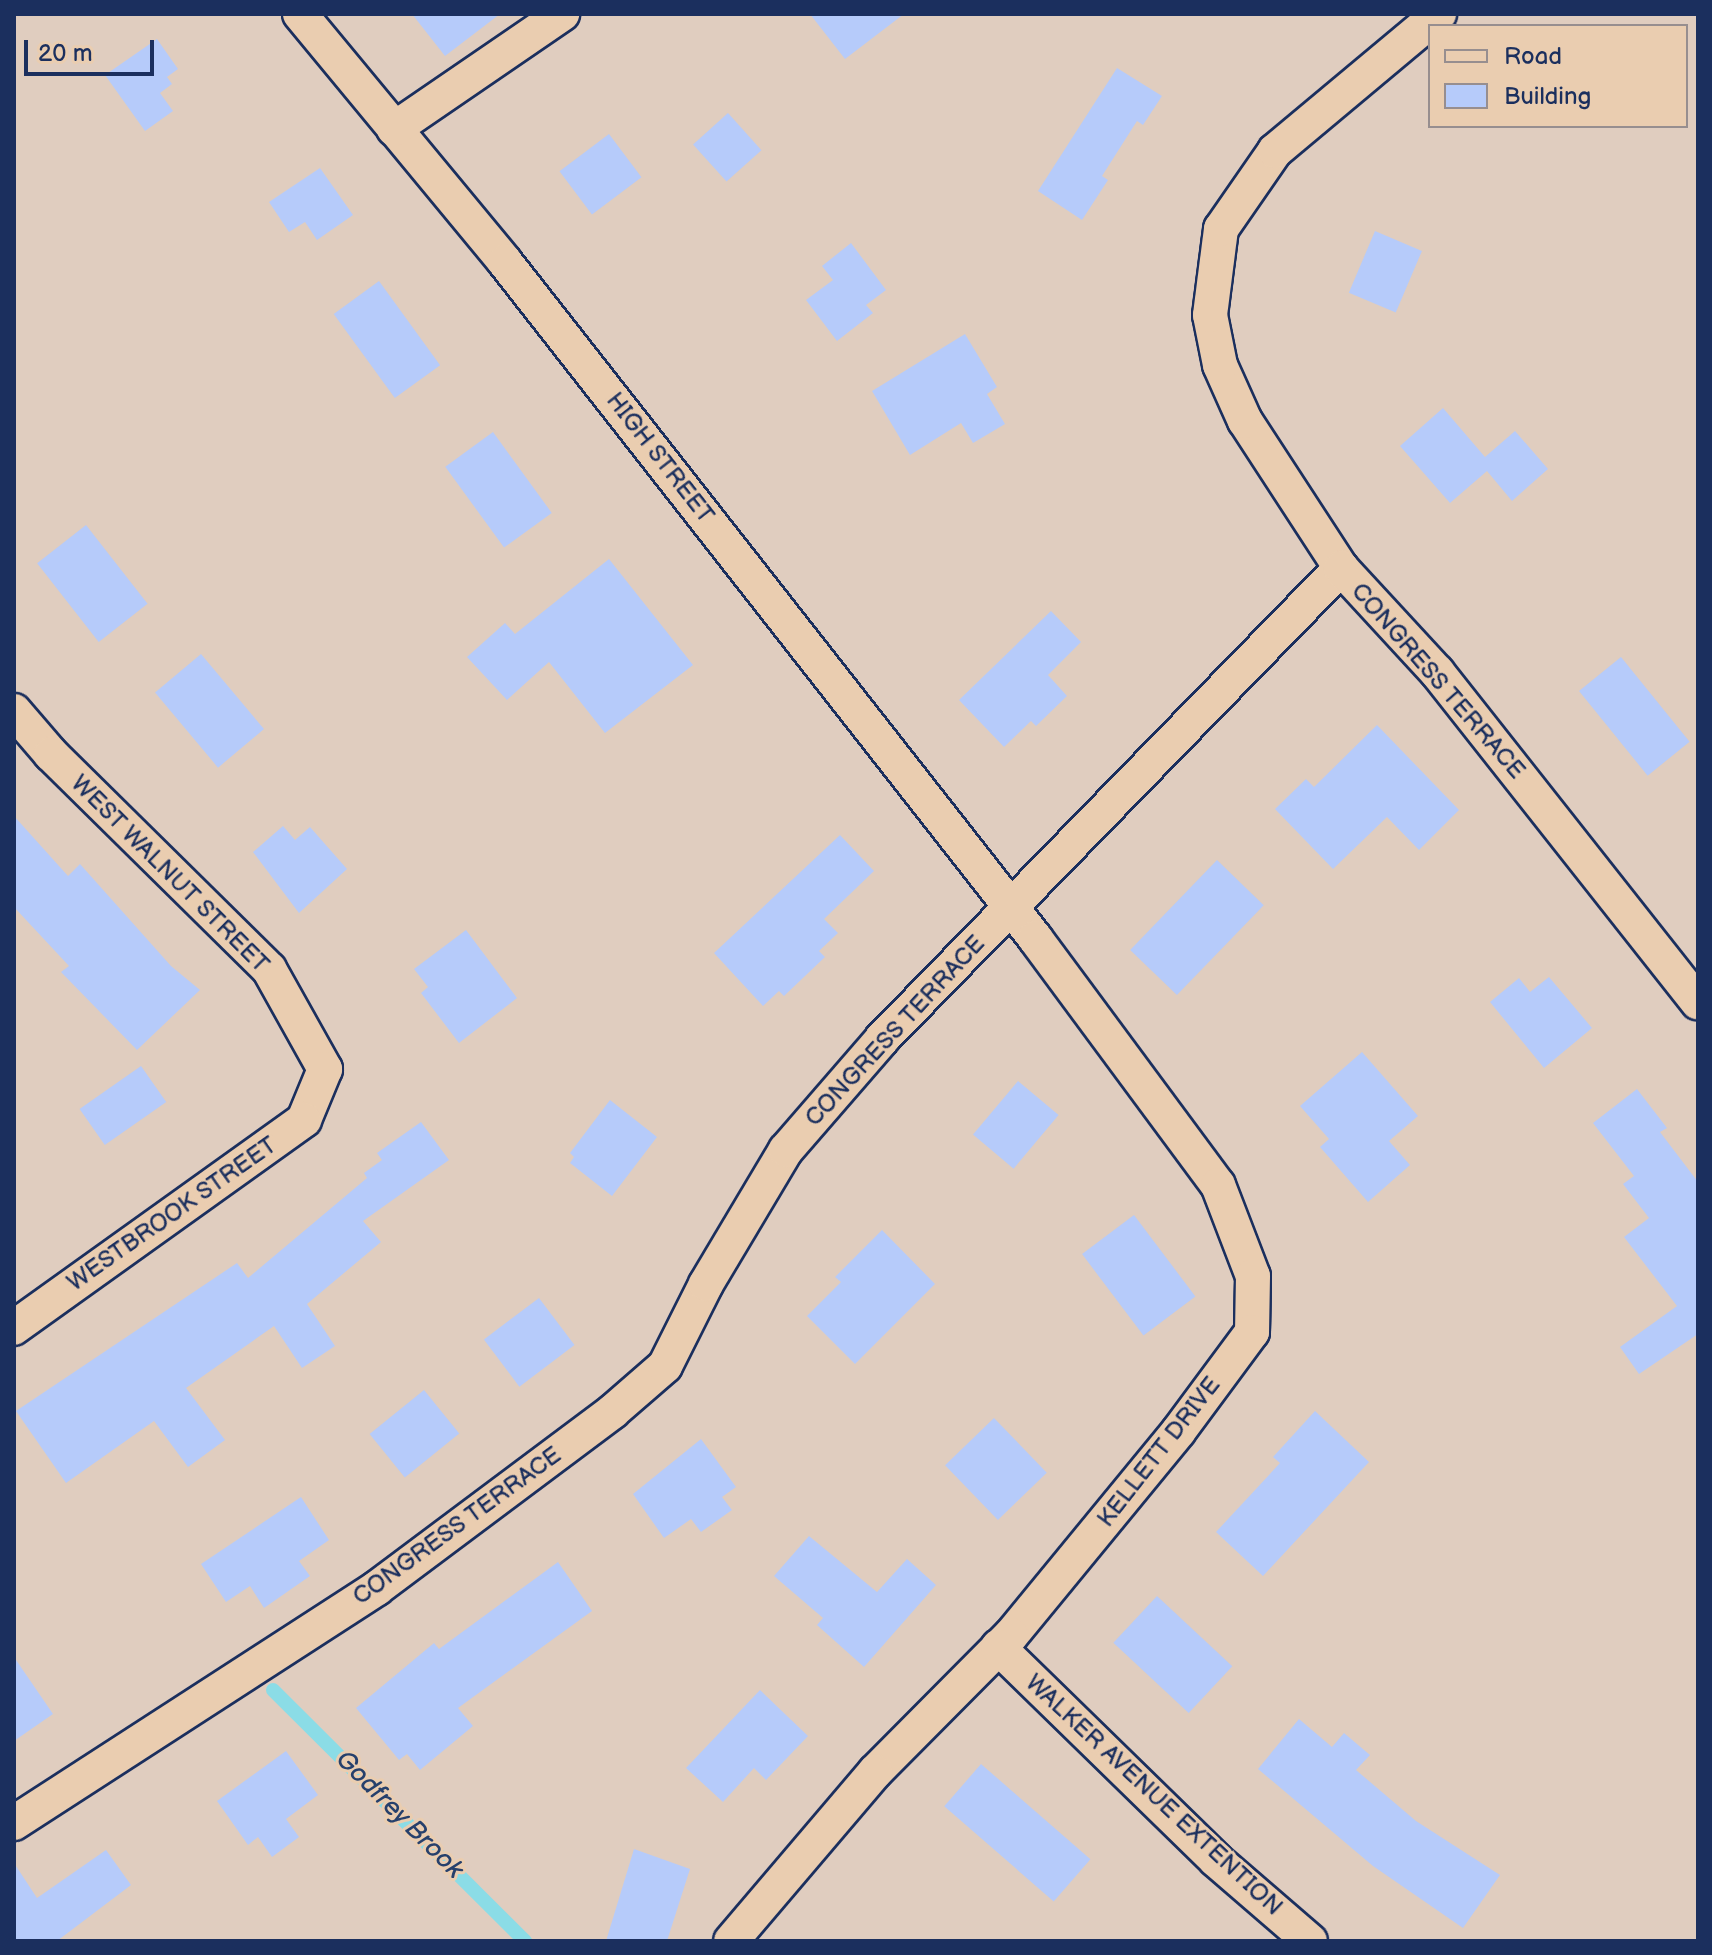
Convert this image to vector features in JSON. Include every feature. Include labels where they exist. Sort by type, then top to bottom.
[{"type":"street","name":"HIGH STREET","points":[[300,14],[525,287],[1011,908]]},
{"type":"street","points":[[394,129],[562,14]]},
{"type":"street","points":[[1341,568],[1245,421],[1220,365],[1210,315],[1221,229],[1275,151],[1439,14]]},
{"type":"street","name":"CONGRESS TERRACE","points":[[14,1823],[377,1588],[612,1412],[665,1366],[706,1284],[786,1150],[882,1039],[1341,568],[1437,672],[1698,1002]]},
{"type":"street","name":"WEST WALNUT STREET","points":[[14,711],[51,754],[269,969],[325,1069],[317,1090]]},
{"type":"street","name":"KELLETT DRIVE","points":[[731,1941],[875,1772],[998,1647],[1178,1432],[1252,1332],[1250,1264],[1218,1185],[1011,908]]},
{"type":"street","name":"WESTBROOK STREET","points":[[14,1328],[304,1120],[317,1090]]},
{"type":"street","name":"WALKER AVENUE EXTENTION","points":[[998,1647],[1216,1860],[1310,1941]]},
{"type":"building","points":[[412,14],[500,14],[445,56]]},
{"type":"building","points":[[810,14],[904,14],[845,59]]},
{"type":"building","points":[[157,39],[178,69],[167,77],[172,84],[160,93],[173,111],[145,131],[105,75]]},
{"type":"building","points":[[1117,68],[1162,96],[1143,125],[1137,121],[1102,176],[1108,180],[1082,220],[1038,191]]},
{"type":"building","points":[[728,113],[761,150],[727,182],[693,144]]},
{"type":"building","points":[[609,134],[641,177],[592,214],[559,171]]},
{"type":"building","points":[[320,168],[353,215],[317,240],[305,222],[289,232],[269,202]]},
{"type":"building","points":[[1375,231],[1422,251],[1396,313],[1349,293]]},
{"type":"building","points":[[851,243],[886,290],[866,305],[873,313],[837,341],[806,300],[833,280],[822,266]]},
{"type":"building","points":[[379,281],[440,365],[395,398],[334,314]]},
{"type":"building","points":[[965,334],[997,387],[987,394],[1005,424],[973,443],[961,423],[910,455],[872,391]]},
{"type":"building","points":[[1443,408],[1485,457],[1515,431],[1548,469],[1512,501],[1487,471],[1450,503],[1400,446]]},
{"type":"building","points":[[493,432],[552,513],[504,548],[445,467]]},
{"type":"building","points":[[86,525],[148,604],[99,642],[37,563]]},
{"type":"building","points":[[609,559],[693,665],[605,733],[549,662],[507,700],[467,657],[505,623],[515,634]]},
{"type":"building","points":[[1051,611],[1081,642],[1048,675],[1067,696],[1036,726],[1031,721],[1004,747],[959,700]]},
{"type":"building","points":[[201,654],[264,729],[218,768],[155,693]]},
{"type":"building","points":[[1621,657],[1690,742],[1648,776],[1579,691]]},
{"type":"building","points":[[1377,725],[1459,810],[1419,850],[1387,817],[1333,869],[1275,809],[1306,779],[1314,787]]},
{"type":"building","points":[[14,816],[68,876],[80,864],[171,966],[200,990],[137,1050],[61,972],[69,966],[14,907]]},
{"type":"building","points":[[283,826],[295,840],[310,827],[347,869],[299,913],[253,852]]},
{"type":"building","points":[[840,835],[874,871],[824,919],[838,933],[819,951],[825,957],[784,996],[779,991],[763,1006],[714,953]]},
{"type":"building","points":[[1217,860],[1264,905],[1177,995],[1130,950]]},
{"type":"building","points":[[466,930],[517,998],[459,1043],[421,993],[428,987],[414,969]]},
{"type":"building","points":[[1549,977],[1592,1028],[1544,1068],[1490,1002],[1519,978],[1530,992]]},
{"type":"building","points":[[1362,1052],[1418,1116],[1389,1141],[1410,1165],[1368,1202],[1320,1147],[1329,1139],[1300,1106]]},
{"type":"building","points":[[141,1066],[166,1102],[105,1145],[80,1109]]},
{"type":"building","points":[[1018,1081],[1059,1115],[1014,1169],[973,1135]]},
{"type":"building","points":[[1637,1089],[1667,1128],[1660,1132],[1698,1182],[1698,1334],[1639,1374],[1620,1347],[1677,1306],[1624,1237],[1649,1218],[1623,1184],[1634,1176],[1593,1123]]},
{"type":"building","points":[[610,1100],[657,1137],[612,1196],[570,1163],[574,1157],[570,1153]]},
{"type":"building","points":[[421,1122],[449,1160],[363,1221],[381,1242],[307,1304],[335,1346],[302,1368],[274,1326],[186,1388],[225,1440],[188,1467],[154,1421],[66,1483],[16,1411],[237,1263],[248,1278],[367,1178],[364,1173],[382,1160],[377,1153]]},
{"type":"building","points":[[1134,1215],[1195,1296],[1143,1336],[1082,1254]]},
{"type":"building","points":[[882,1230],[935,1284],[855,1364],[807,1316],[841,1282],[835,1277]]},
{"type":"building","points":[[539,1298],[575,1345],[519,1387],[484,1340]]},
{"type":"building","points":[[424,1390],[459,1434],[405,1478],[370,1434]]},
{"type":"building","points":[[1315,1411],[1369,1462],[1263,1576],[1216,1532],[1280,1463],[1273,1457]]},
{"type":"building","points":[[994,1418],[1047,1473],[998,1520],[945,1465]]},
{"type":"building","points":[[701,1439],[736,1487],[722,1497],[732,1510],[701,1532],[691,1519],[664,1538],[633,1494]]},
{"type":"building","points":[[301,1497],[329,1540],[299,1561],[310,1576],[264,1608],[250,1586],[226,1602],[201,1564]]},
{"type":"building","points":[[809,1536],[877,1592],[907,1559],[936,1585],[864,1667],[817,1625],[823,1618],[774,1576]]},
{"type":"building","points":[[558,1562],[592,1611],[458,1708],[473,1726],[420,1770],[407,1754],[399,1760],[356,1708],[434,1643],[439,1649]]},
{"type":"building","points":[[1157,1596],[1232,1666],[1189,1713],[1113,1643]]},
{"type":"building","points":[[14,1657],[53,1714],[14,1741]]},
{"type":"building","points":[[760,1690],[808,1736],[766,1780],[754,1768],[723,1802],[686,1768]]},
{"type":"building","points":[[1299,1719],[1332,1747],[1344,1733],[1370,1755],[1356,1770],[1416,1821],[1500,1875],[1463,1928],[1373,1866],[1258,1769]]},
{"type":"building","points":[[286,1751],[318,1795],[286,1819],[299,1837],[272,1857],[258,1837],[248,1845],[217,1801]]},
{"type":"building","points":[[981,1764],[1090,1859],[1054,1901],[944,1806]]},
{"type":"building","points":[[634,1849],[690,1869],[667,1941],[606,1941]]},
{"type":"building","points":[[106,1850],[131,1885],[57,1941],[14,1941],[14,1863],[37,1898]]},
{"type":"waterway","name":"Godfrey Brook","points":[[273,1690],[525,1941]]}]
